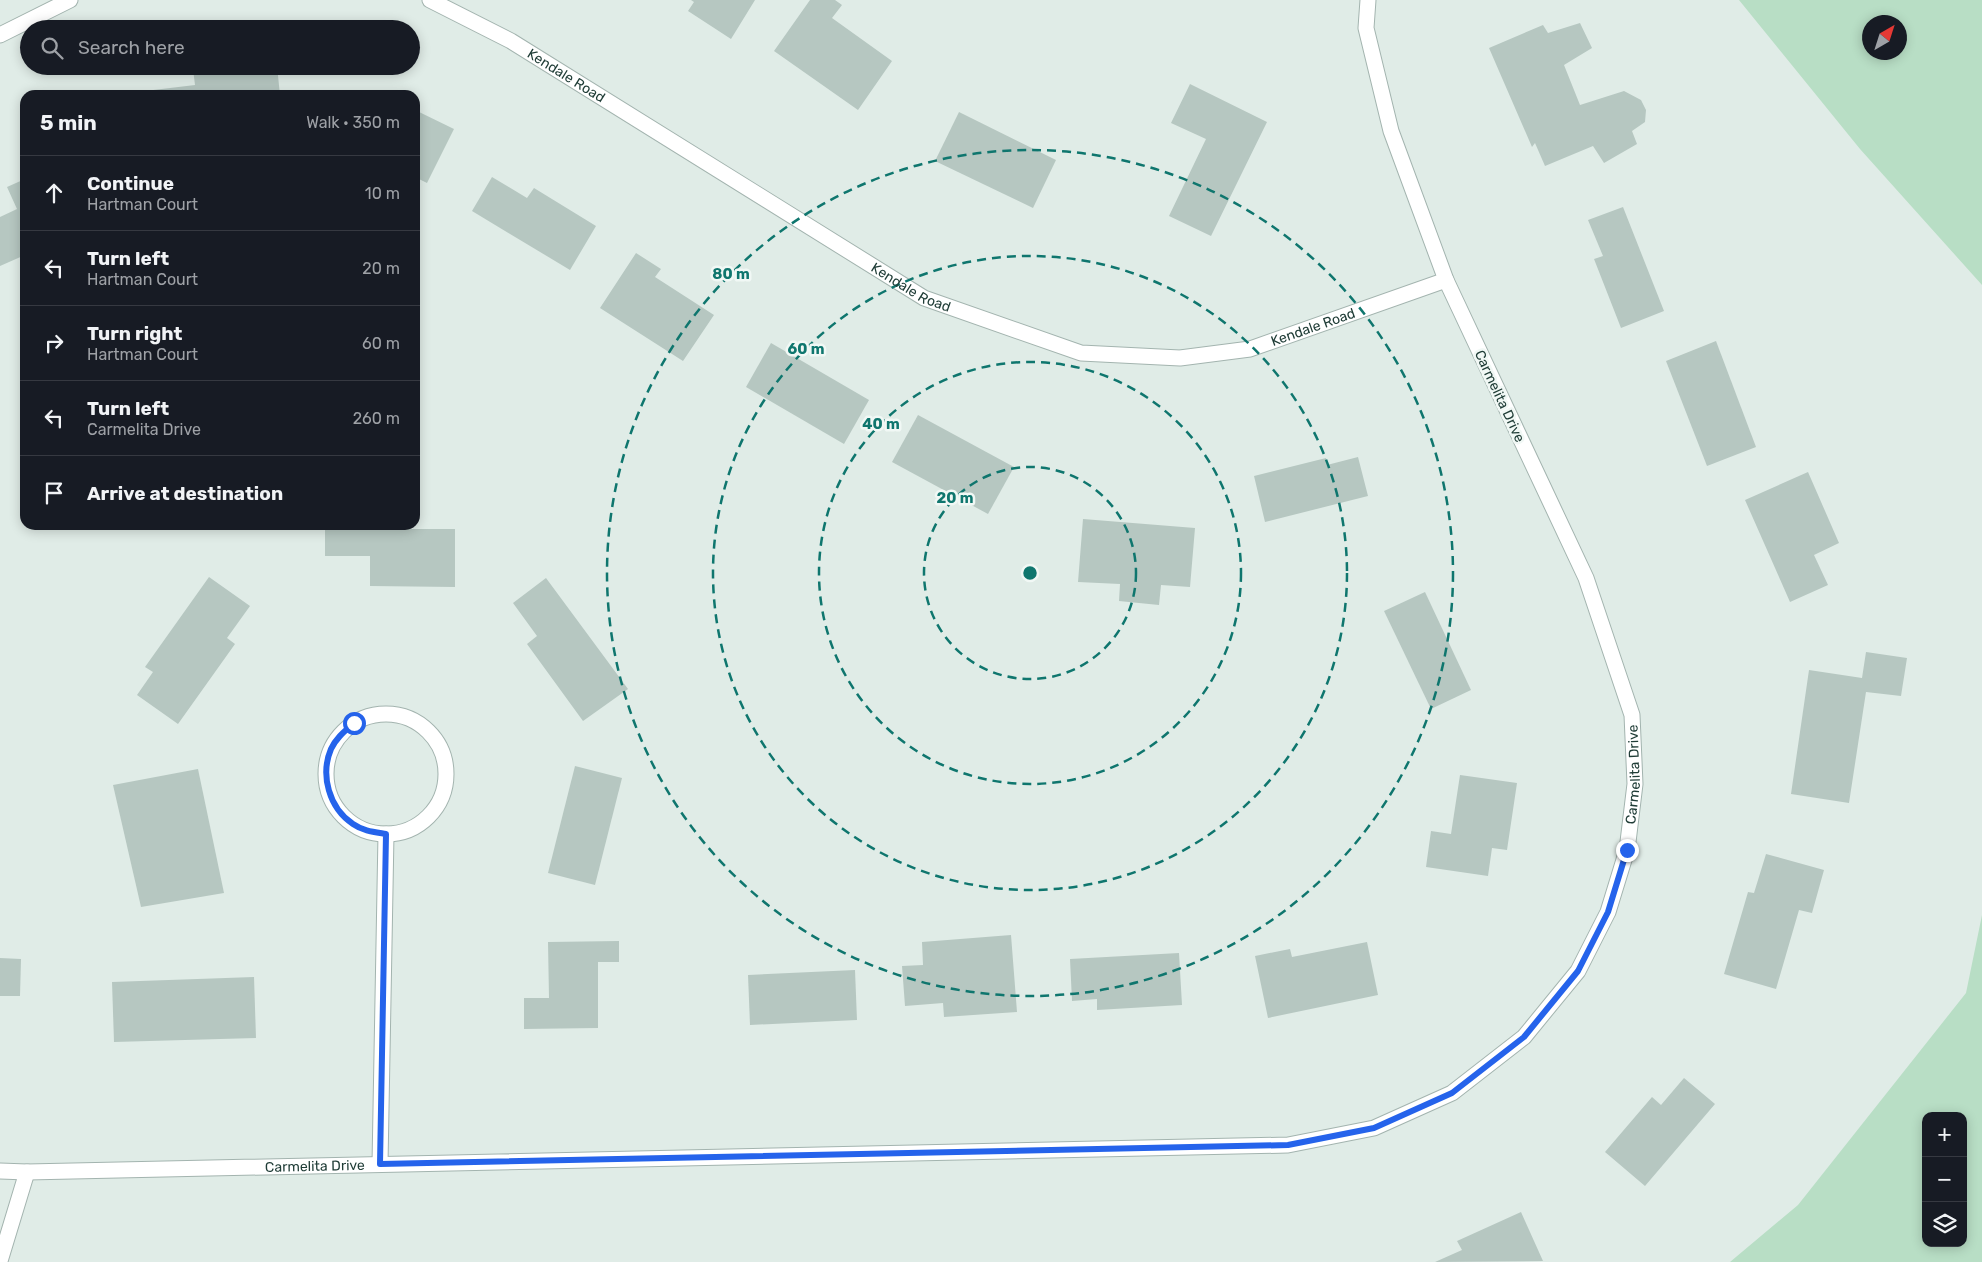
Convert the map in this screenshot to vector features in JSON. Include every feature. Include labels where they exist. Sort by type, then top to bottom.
[{"type":"street","points":[[30,20],[70,0]]},
{"type":"street","name":"Kendale Road","points":[[430,0],[512,42],[924,298],[1081,353],[1180,358],[1250,349],[1446,280]]},
{"type":"street","name":"Carmelita Drive","points":[[0,1171],[27,1172],[1288,1145],[1374,1128],[1452,1093],[1524,1037],[1578,971],[1608,912],[1627,850],[1635,784],[1632,715],[1586,578],[1446,280],[1390,132],[1366,28],[1368,0]]},
{"type":"street","points":[[0,35],[20,25]]},
{"type":"street","points":[[386,714],[404,716],[419,724],[432,735],[441,750],[446,766],[446,783],[441,799],[431,814],[418,825],[402,832],[386,834],[361,828],[340,813],[331,798],[326,782],[326,765],[332,748],[341,734],[354,723],[369,716],[386,714]]},
{"type":"street","points":[[380,1164],[386,834]]},
{"type":"street","points":[[0,1261],[27,1172]]},
{"type":"green space","points":[[1739,0],[1982,0],[1982,285],[1860,149]]},
{"type":"green space","points":[[1982,915],[1982,1262],[1730,1262],[1798,1205],[1966,993]]},
{"type":"building","points":[[691,0],[755,0],[731,39],[688,11],[694,2]]},
{"type":"building","points":[[810,0],[835,0],[842,5],[832,18],[892,61],[858,110],[774,51]]},
{"type":"building","points":[[1580,23],[1592,48],[1564,65],[1580,105],[1624,91],[1641,100],[1646,110],[1645,122],[1632,131],[1637,144],[1604,163],[1593,146],[1545,166],[1535,143],[1532,147],[1489,48],[1543,25],[1548,33]]},
{"type":"building","points":[[194,75],[278,75],[279,90],[153,90],[195,85]]},
{"type":"building","points":[[1190,84],[1267,122],[1211,236],[1169,216],[1206,139],[1171,123]]},
{"type":"building","points":[[420,112],[454,129],[427,183],[420,180]]},
{"type":"building","points":[[959,112],[1056,160],[1033,208],[935,161]]},
{"type":"building","points":[[492,177],[527,198],[534,188],[596,226],[570,270],[472,211]]},
{"type":"building","points":[[20,181],[20,257],[0,266],[0,217],[17,209],[7,187]]},
{"type":"building","points":[[1623,207],[1664,311],[1621,328],[1594,259],[1603,256],[1588,220]]},
{"type":"building","points":[[636,253],[661,269],[655,277],[714,315],[683,361],[600,308]]},
{"type":"building","points":[[1716,341],[1756,447],[1707,466],[1666,361]]},
{"type":"building","points":[[771,343],[869,400],[844,444],[746,387]]},
{"type":"building","points":[[918,415],[1014,467],[988,514],[892,462]]},
{"type":"building","points":[[1358,457],[1368,496],[1265,522],[1254,476],[1326,458],[1327,465]]},
{"type":"building","points":[[1808,472],[1839,543],[1814,555],[1828,585],[1790,602],[1745,500]]},
{"type":"building","points":[[1083,519],[1195,528],[1190,587],[1161,585],[1159,605],[1119,601],[1120,584],[1078,582]]},
{"type":"building","points":[[455,529],[455,587],[370,586],[370,556],[325,556],[325,530]]},
{"type":"building","points":[[209,577],[250,606],[227,638],[235,644],[178,724],[137,695],[153,672],[145,667]]},
{"type":"building","points":[[546,578],[628,689],[583,721],[527,644],[537,636],[513,603]]},
{"type":"building","points":[[1425,592],[1471,690],[1431,709],[1384,611]]},
{"type":"building","points":[[1866,652],[1907,658],[1901,696],[1866,692],[1849,803],[1791,794],[1809,670],[1862,678]]},
{"type":"building","points":[[575,766],[622,778],[595,885],[548,873]]},
{"type":"building","points":[[198,769],[224,893],[141,907],[113,785]]},
{"type":"building","points":[[1460,775],[1517,783],[1507,850],[1492,848],[1488,876],[1426,867],[1431,831],[1451,834]]},
{"type":"building","points":[[1766,854],[1824,870],[1812,913],[1799,910],[1776,989],[1724,974],[1748,892],[1754,893]]},
{"type":"building","points":[[1011,935],[1017,1012],[944,1017],[943,1003],[905,1006],[902,966],[923,965],[922,942]]},
{"type":"building","points":[[619,941],[619,962],[598,962],[598,1028],[524,1029],[524,998],[549,998],[548,942]]},
{"type":"building","points":[[1367,942],[1378,995],[1268,1018],[1255,956],[1290,949],[1292,957]]},
{"type":"building","points":[[1179,953],[1182,1005],[1097,1010],[1097,999],[1072,1001],[1070,959]]},
{"type":"building","points":[[0,958],[21,959],[20,996],[0,996]]},
{"type":"building","points":[[855,970],[857,1020],[750,1025],[748,975]]},
{"type":"building","points":[[254,977],[256,1038],[114,1042],[112,982]]},
{"type":"building","points":[[1684,1078],[1715,1104],[1645,1186],[1605,1152],[1652,1097],[1661,1105]]},
{"type":"building","points":[[1521,1212],[1543,1261],[1435,1262],[1462,1250],[1457,1241]]},
{"type":"route","points":[[354,723],[341,734],[332,748],[326,765],[326,782],[331,798],[340,813],[353,824],[369,831],[386,834],[380,1164],[1288,1145],[1374,1128],[1452,1093],[1524,1037],[1578,971],[1608,912],[1627,850]]}]
